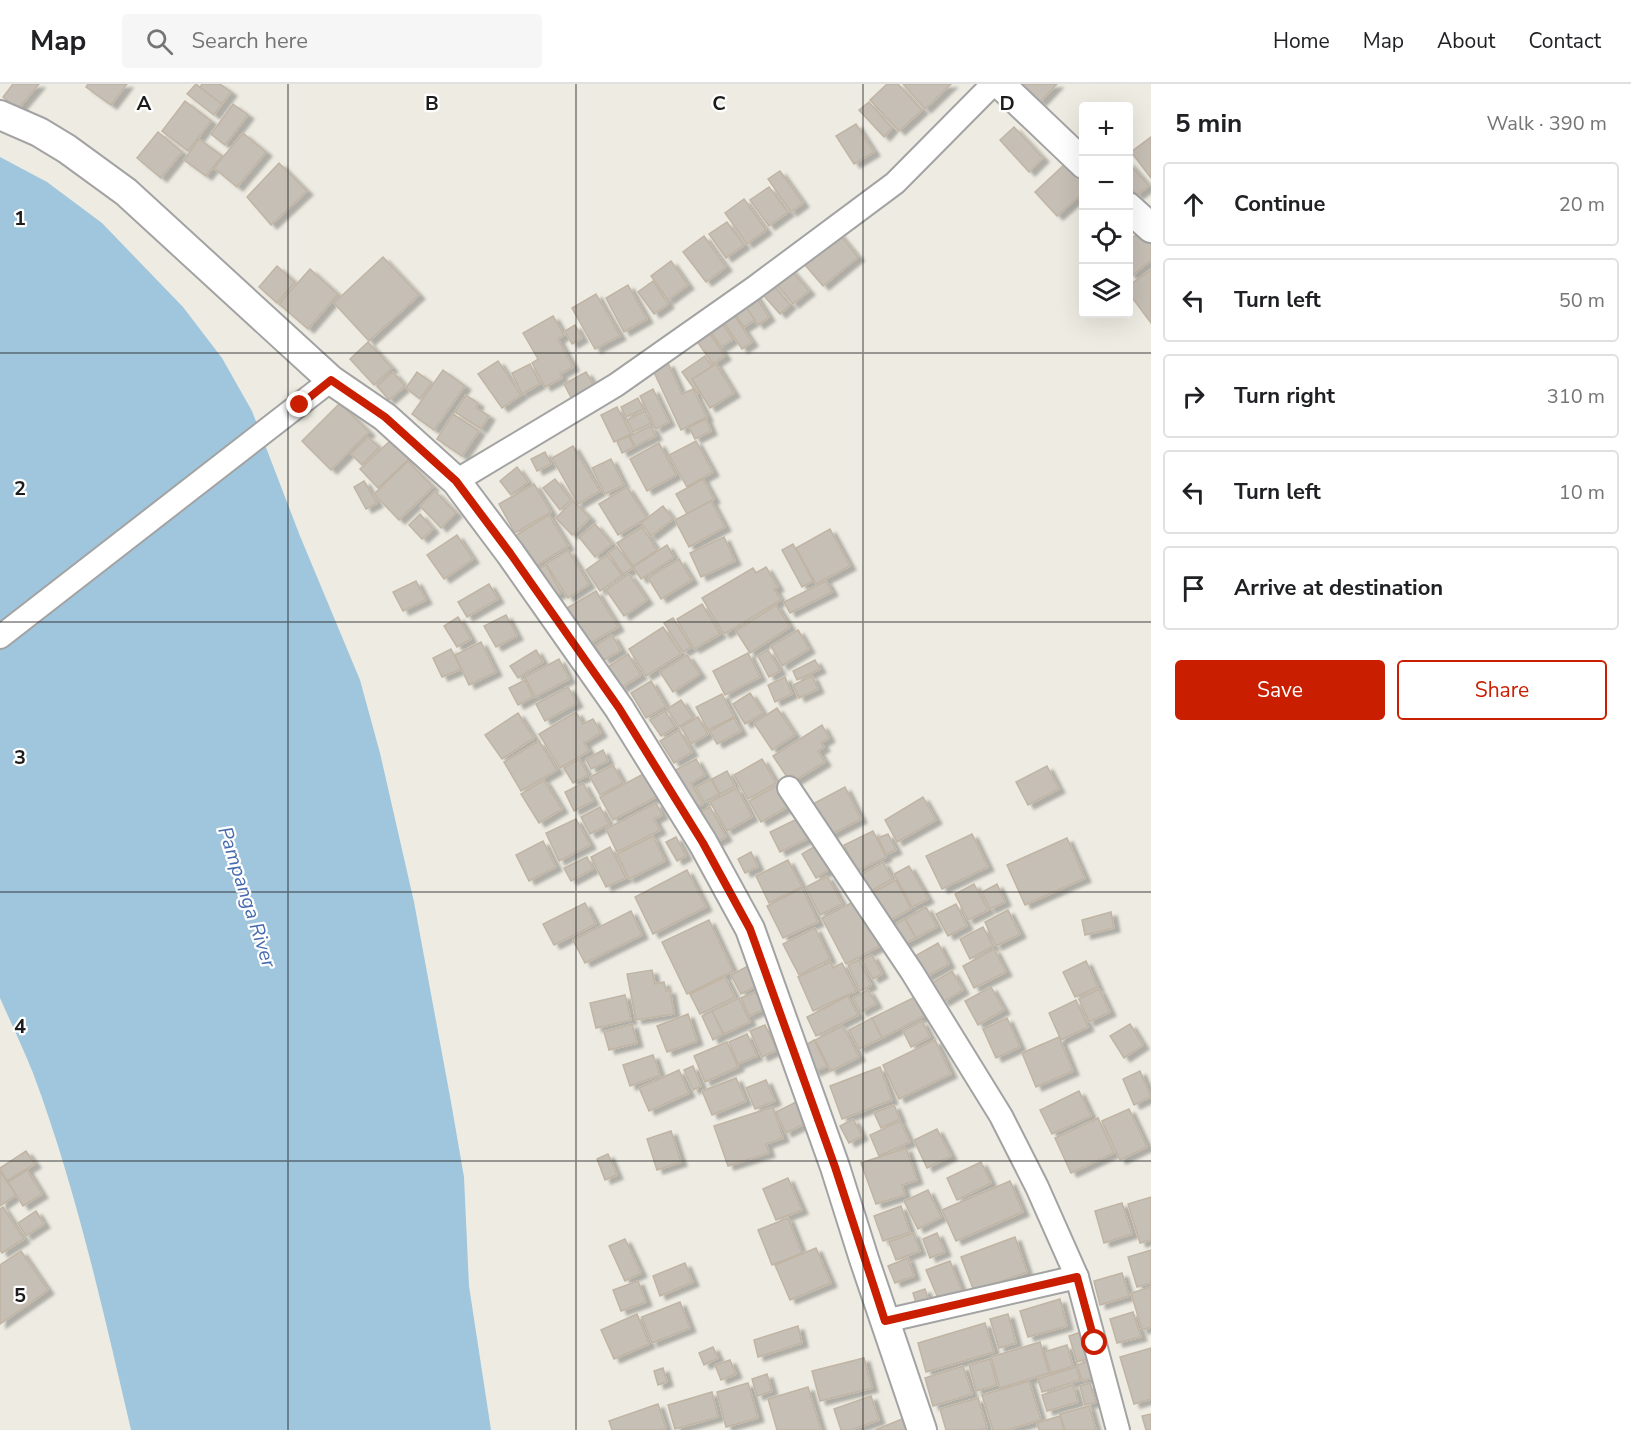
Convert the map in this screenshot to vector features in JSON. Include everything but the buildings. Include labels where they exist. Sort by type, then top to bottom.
[{"type":"street","points":[[456,481],[616,385],[754,288],[895,183],[993,84]]},
{"type":"street","points":[[1000,84],[1079,160]]},
{"type":"street","points":[[0,115],[39,132],[67,149],[126,192],[331,380],[385,417],[456,481],[510,553],[619,708],[703,843],[750,929],[835,1167],[922,1430]]},
{"type":"street","points":[[1131,210],[1151,228]]},
{"type":"street","points":[[0,637],[331,380]]},
{"type":"street","points":[[789,788],[912,972],[1001,1116],[1037,1187],[1077,1277],[1118,1430]]},
{"type":"street","points":[[885,1321],[1077,1277]]},
{"type":"water","name":"Pampanga River","points":[[0,157],[47,182],[102,223],[183,307],[222,358],[252,411],[300,536],[360,680],[380,753],[414,902],[451,1102],[464,1177],[469,1286],[491,1430],[131,1430],[88,1250],[63,1160],[33,1073],[0,998]]},
{"type":"route","points":[[300,405],[331,380],[385,417],[456,481],[510,553],[619,708],[703,843],[750,929],[835,1167],[885,1321],[1077,1277],[1095,1343]]}]
